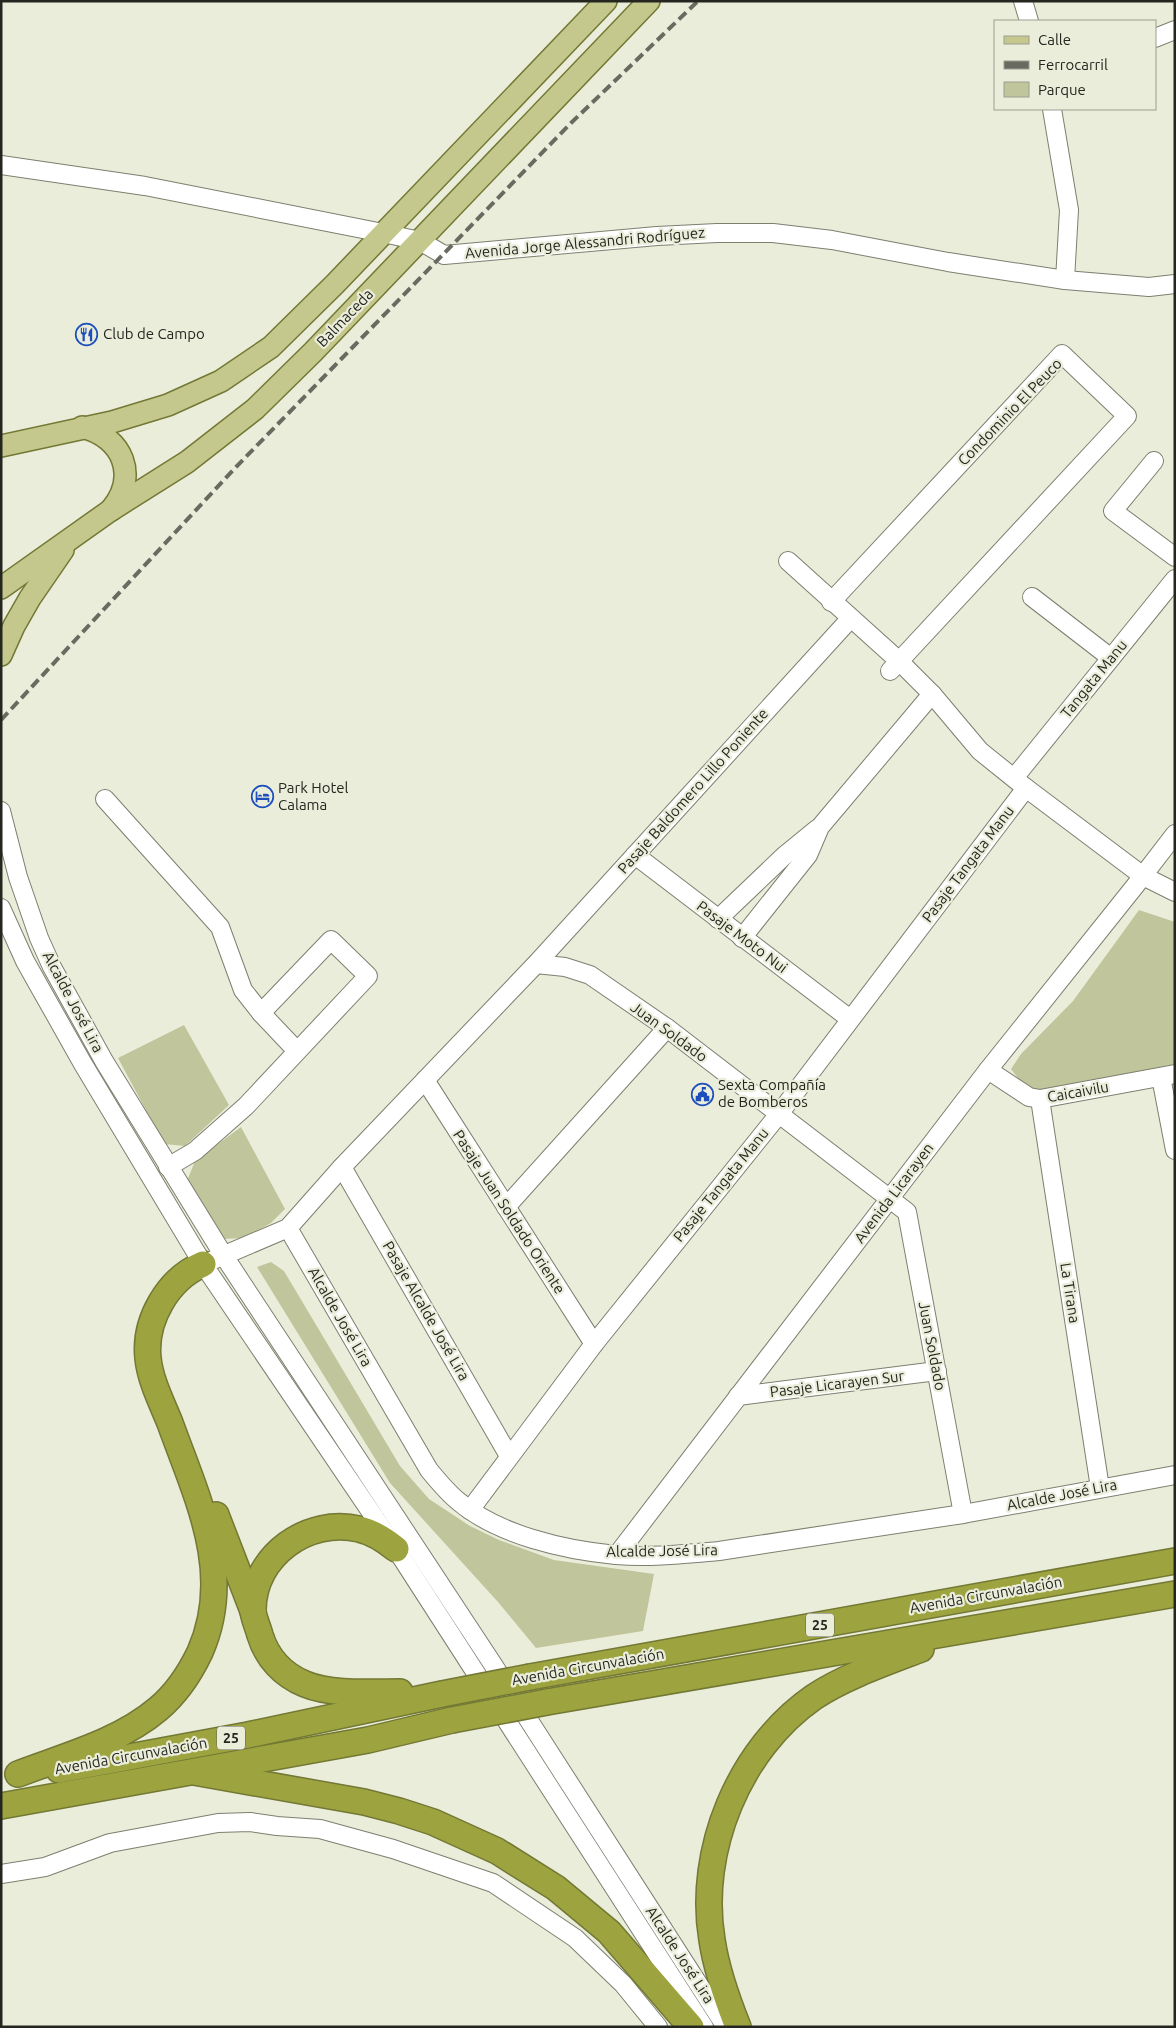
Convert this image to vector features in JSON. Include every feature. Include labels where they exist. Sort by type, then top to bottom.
[{"type":"highway","points":[[213,1260],[187,1278],[175,1297],[166,1324],[164,1353],[208,1492],[268,1653],[283,1671],[306,1684],[320,1688],[442,1694]]},
{"type":"highway","points":[[10,1775],[107,1740],[142,1721],[159,1708],[186,1678],[204,1642],[214,1602],[215,1581],[210,1541],[148,1359],[150,1329],[161,1302],[179,1278],[190,1269],[213,1260]]},
{"type":"highway","points":[[253,1611],[257,1586],[270,1561],[285,1546],[303,1534],[324,1528],[346,1527],[375,1534],[396,1549]]},
{"type":"highway","name":"Avenida Circunvalación","points":[[10,1775],[48,1772],[144,1755],[530,1677],[1175,1562]]},
{"type":"highway","name":"Avenida Circunvalación","points":[[1,1806],[368,1740],[452,1720],[547,1702],[1175,1594]]},
{"type":"highway","points":[[738,2027],[731,2010],[712,1941],[709,1895],[711,1872],[721,1826],[739,1784],[765,1745],[791,1716],[815,1696],[865,1671],[967,1630]]},
{"type":"highway","points":[[194,1772],[364,1802],[399,1811],[433,1822],[497,1851],[556,1888],[609,1932],[691,2027]]},
{"type":"main road","name":"Balmaceda","points":[[3,444],[140,415],[168,405],[221,381],[271,347],[293,327],[606,1]]},
{"type":"main road","name":"Balmaceda","points":[[1,588],[111,510],[188,462],[255,409],[285,381],[649,1]]},
{"type":"main road","points":[[82,427],[102,434],[114,444],[122,457],[126,479],[119,501],[111,510]]},
{"type":"main road","points":[[1,655],[14,626],[30,598],[70,540]]},
{"type":"street","points":[[1023,1],[1029,20]]},
{"type":"street","points":[[1156,38],[1175,30]]},
{"type":"street","points":[[1052,110],[1069,210],[1065,280]]},
{"type":"street","name":"Avenida Jorge Alessandri Rodríguez","points":[[1,165],[146,186],[420,241],[444,255],[658,236],[773,233],[832,240],[948,262],[1065,280],[1149,287],[1175,284]]},
{"type":"street","name":"Condominio El Peuco","points":[[831,602],[1062,354],[1127,416],[894,666]]},
{"type":"street","points":[[1154,460],[1113,511],[1175,557]]},
{"type":"street","points":[[788,561],[850,619],[894,666],[932,694],[980,751],[1143,876],[1175,892]]},
{"type":"street","name":"Tangata Manu","points":[[1020,783],[1111,658],[1175,580]]},
{"type":"street","points":[[1032,596],[1111,658]]},
{"type":"street","name":"Pasaje Baldomero Lillo Poniente","points":[[536,964],[850,619]]},
{"type":"street","points":[[718,919],[784,856],[820,827],[932,694]]},
{"type":"street","name":"Pasaje Tangata Manu","points":[[470,1510],[594,1344],[779,1114],[1020,783]]},
{"type":"street","points":[[105,799],[220,927],[243,990],[261,1013],[297,1051]]},
{"type":"street","name":"Alcalde José Lira","points":[[1,811],[25,900],[52,967],[104,1060],[168,1167],[213,1260],[396,1549],[704,2027]]},
{"type":"street","points":[[742,938],[808,854],[820,827]]},
{"type":"street","name":"Avenida Licarayen","points":[[617,1555],[988,1070],[1175,834]]},
{"type":"street","name":"Pasaje Moto Nui","points":[[634,855],[850,1019]]},
{"type":"street","name":"Alcalde José Lira","points":[[1,908],[25,961],[83,1064],[213,1260],[486,1655],[726,2027]]},
{"type":"street","points":[[168,1167],[196,1151],[232,1118],[368,976],[331,940],[261,1013]]},
{"type":"street","points":[[213,1260],[288,1228],[342,1167],[536,964]]},
{"type":"street","name":"Juan Soldado","points":[[536,964],[565,967],[590,975],[667,1028],[890,1197],[907,1212],[963,1514]]},
{"type":"street","points":[[506,1207],[667,1028]]},
{"type":"street","name":"Caicaivilu","points":[[988,1070],[1029,1097],[1040,1099],[1168,1075]]},
{"type":"street","points":[[1168,1075],[1175,1150]]},
{"type":"street","name":"Pasaje Juan Soldado Oriente","points":[[424,1080],[594,1344]]},
{"type":"street","name":"La Tirana","points":[[1040,1099],[1100,1488]]},
{"type":"street","name":"Pasaje Alcalde José Lira","points":[[342,1167],[509,1456]]},
{"type":"street","name":"Alcalde José Lira","points":[[288,1228],[429,1470],[448,1492],[470,1510],[494,1523],[532,1538],[574,1549],[617,1555],[682,1554],[719,1551],[963,1514],[1175,1475]]},
{"type":"street","name":"Pasaje Licarayen Sur","points":[[738,1396],[937,1371]]},
{"type":"street","points":[[1,1874],[45,1866],[110,1843],[218,1823],[250,1822],[320,1829],[393,1849],[493,1883],[575,1938],[623,1984],[658,2027]]},
{"type":"green space","points":[[1139,910],[1175,922],[1175,1064],[1037,1092],[1020,1081],[1011,1069],[1021,1054],[1073,1001]]},
{"type":"green space","points":[[184,1025],[229,1105],[185,1146],[164,1144],[118,1058]]},
{"type":"green space","points":[[241,1127],[285,1209],[271,1223],[245,1238],[220,1239],[187,1181],[195,1161]]},
{"type":"green space","points":[[271,1262],[284,1271],[400,1466],[429,1499],[470,1526],[499,1540],[554,1560],[654,1574],[643,1631],[536,1648],[498,1602],[390,1483],[257,1267]]},
{"type":"railway","points":[[1,720],[236,467],[571,123],[698,1]]},
{"type":"place","name":"Club de Campo","points":[[87,334]]},
{"type":"place","name":"Park Hotel Calama","points":[[262,797]]},
{"type":"place","name":"Sexta Compañía de Bomberos","points":[[702,1094]]}]
